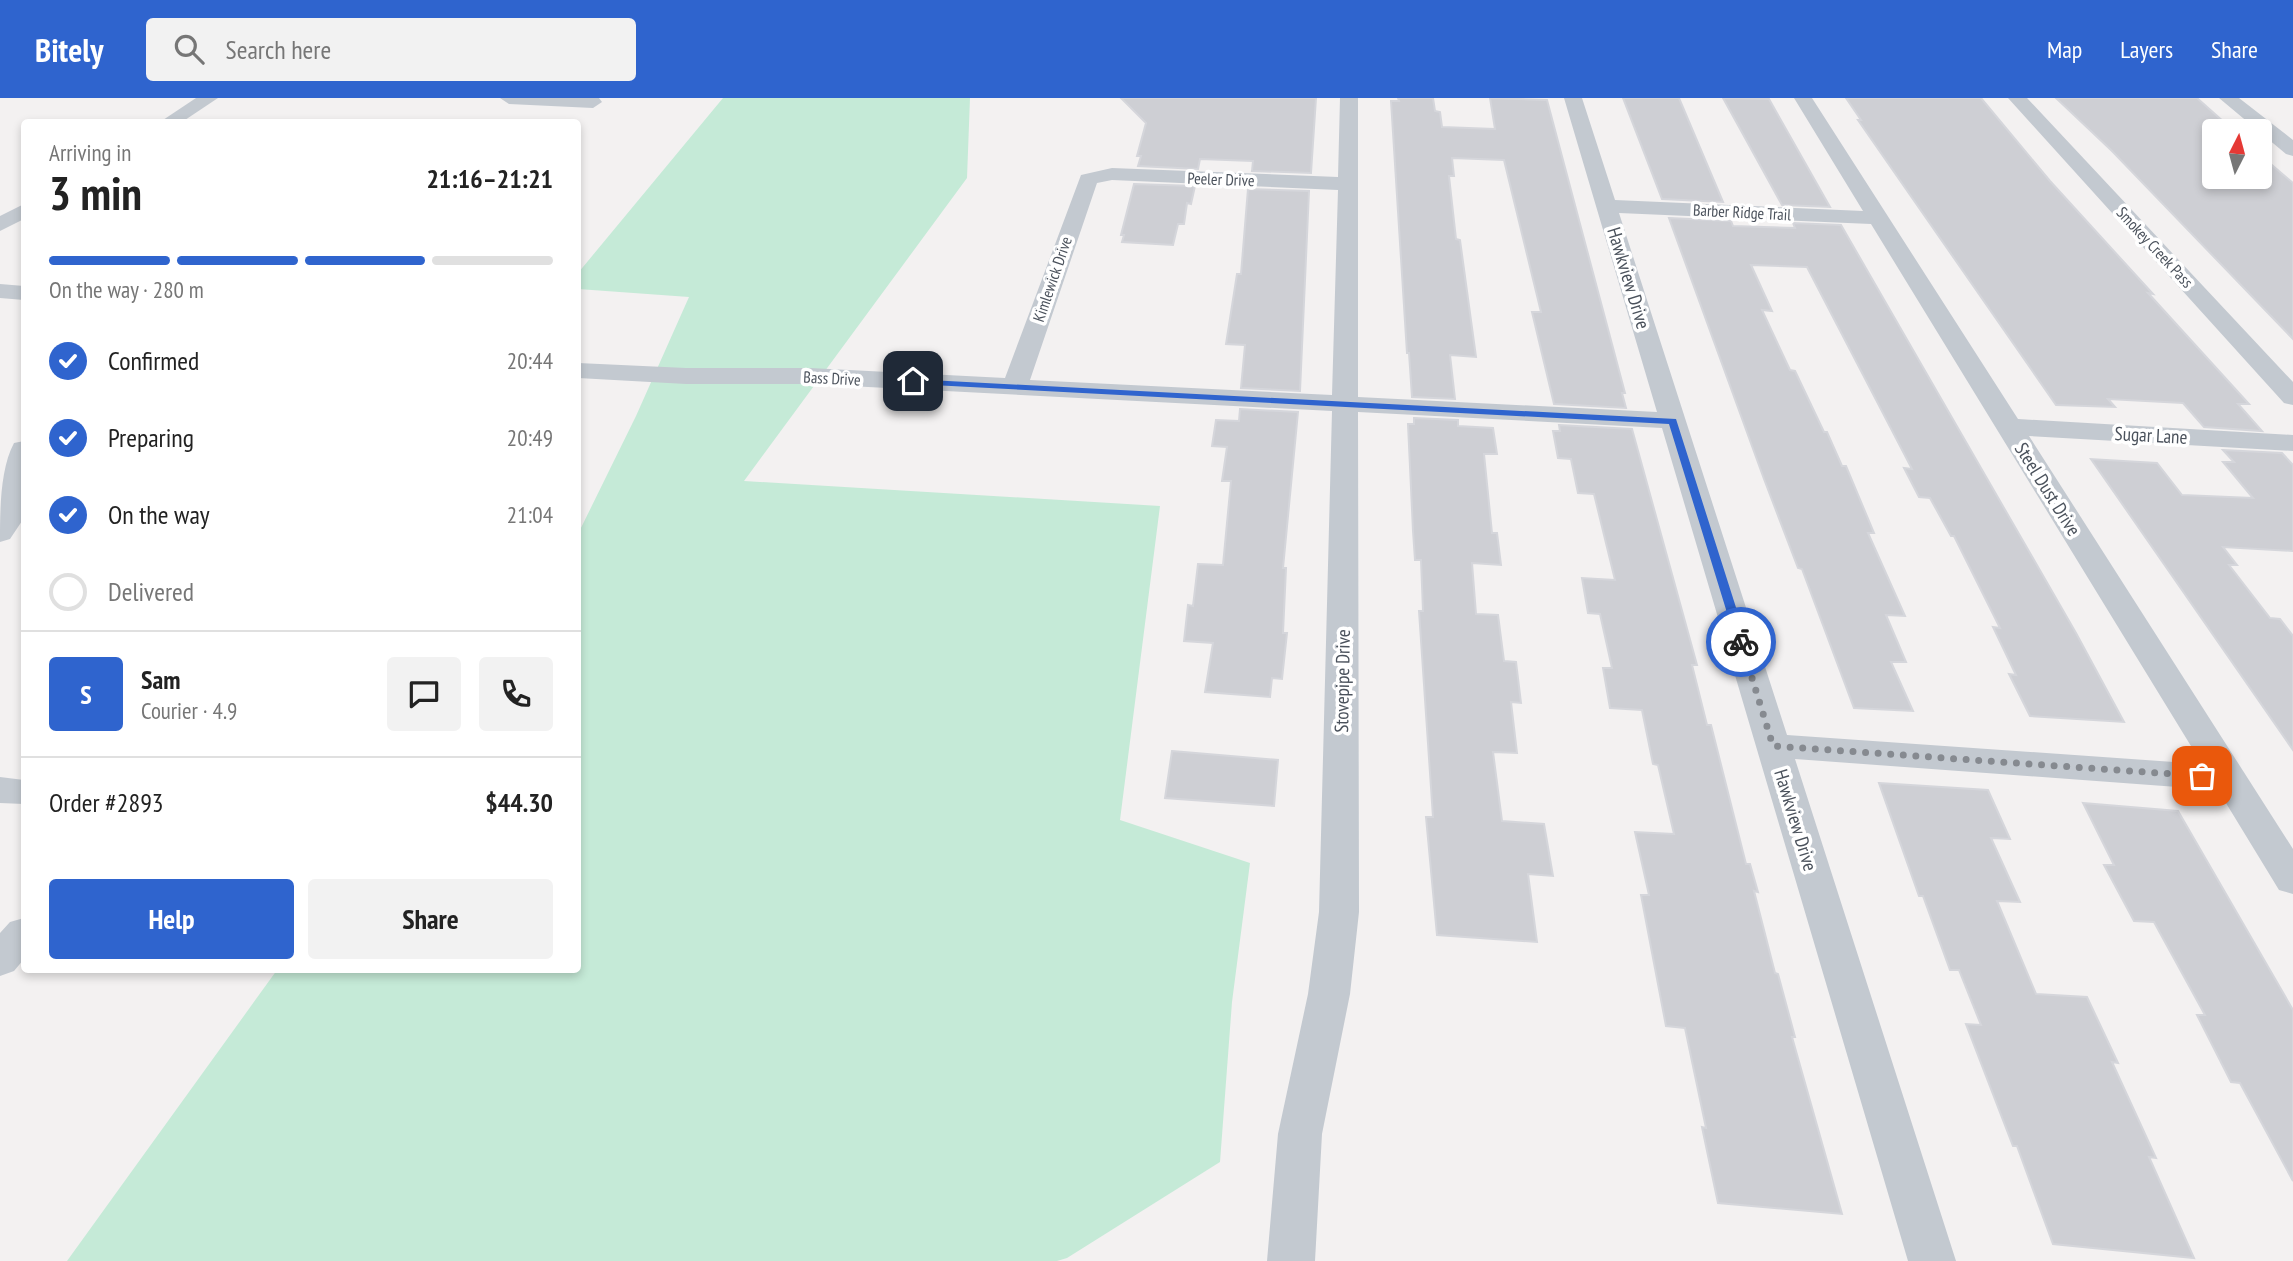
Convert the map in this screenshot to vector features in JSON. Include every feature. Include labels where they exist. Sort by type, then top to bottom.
[{"type":"street","points":[[174,119],[209,98]]},
{"type":"street","points":[[509,98],[595,100]]},
{"type":"street","name":"Stovepipe Drive","points":[[1291,1261],[1300,1134],[1329,994],[1339,912],[1349,98]]},
{"type":"street","name":"Hawkview Drive","points":[[1573,98],[1932,1261]]},
{"type":"street","name":"Steel Dust Drive","points":[[1803,98],[2293,880]]},
{"type":"street","name":"Smokey Creek Pass","points":[[2017,98],[2293,397]]},
{"type":"street","points":[[2228,98],[2293,150]]},
{"type":"street","points":[[575,119],[595,100]]},
{"type":"street","name":"Peeler Drive","points":[[1094,176],[1112,174],[1348,184]]},
{"type":"street","name":"Kimlewick Drive","points":[[1015,387],[1085,183],[1094,176]]},
{"type":"street","name":"Barber Ridge Trail","points":[[1607,206],[1877,218]]},
{"type":"street","points":[[0,225],[21,212]]},
{"type":"street","points":[[0,291],[21,293]]},
{"type":"street","name":"Bass Drive","points":[[581,371],[686,376],[810,376],[1673,421]]},
{"type":"street","name":"Sugar Lane","points":[[2010,427],[2293,443]]},
{"type":"street","points":[[0,533],[13,516],[17,502],[16,476],[21,459]]},
{"type":"street","points":[[1773,746],[2228,778]]},
{"type":"street","points":[[0,790],[21,792]]},
{"type":"street","points":[[0,960],[21,936]]},
{"type":"green space","points":[[723,98],[970,98],[967,178],[744,481],[1160,506],[1120,820],[1250,863],[1232,1002],[1220,1162],[1067,1258],[1057,1261],[67,1261],[275,973],[581,973],[581,528],[636,416],[689,297],[581,289],[581,269]]},
{"type":"building","points":[[1121,98],[1316,98],[1311,173],[1252,171],[1253,161],[1200,159],[1198,169],[1138,166],[1141,156],[1137,156],[1146,123]]},
{"type":"building","points":[[1398,98],[1433,98],[1435,111],[1440,112],[1442,127],[1495,129],[1490,98],[1547,100],[1625,393],[1622,393],[1626,408],[1554,404],[1532,312],[1541,312],[1504,160],[1452,158],[1454,176],[1449,176],[1456,239],[1460,240],[1476,357],[1450,355],[1455,399],[1412,397],[1391,101],[1399,101]]},
{"type":"building","points":[[1623,98],[1679,98],[1723,202],[1662,199]]},
{"type":"building","points":[[1723,98],[1769,99],[1830,207],[1782,205]]},
{"type":"building","points":[[1846,98],[1981,98],[2050,181],[2153,294],[2148,293],[2249,404],[2238,404],[2262,431],[2204,427],[2183,403],[2108,399],[2115,407],[2056,405],[1858,120],[1861,120]]},
{"type":"building","points":[[2056,98],[2197,98],[2221,119],[2202,119],[2202,189],[2272,189],[2272,165],[2293,183],[2293,339],[2112,151]]},
{"type":"building","points":[[1134,184],[1195,186],[1191,204],[1187,203],[1184,224],[1178,224],[1173,245],[1122,242],[1124,235],[1121,235]]},
{"type":"building","points":[[1248,189],[1309,191],[1300,391],[1241,388],[1245,345],[1226,344],[1237,274],[1241,274]]},
{"type":"building","points":[[1669,218],[1731,221],[1733,226],[1795,228],[1793,223],[1841,225],[2076,633],[2124,722],[2030,716],[2009,674],[2016,675],[1993,627],[2000,628],[1954,536],[1951,536],[1930,498],[1919,497],[1904,468],[1912,469],[1807,267],[1751,265],[1772,311],[1762,310],[1790,370],[1795,371],[1842,466],[1846,466],[1874,533],[1868,533],[1905,616],[1886,615],[1906,662],[1891,662],[1913,711],[1854,708],[1802,569],[1798,568],[1764,479]]},
{"type":"building","points":[[1240,409],[1298,412],[1283,568],[1286,568],[1283,633],[1287,633],[1282,679],[1272,678],[1270,697],[1205,692],[1213,643],[1184,641],[1188,605],[1193,606],[1198,564],[1223,565],[1231,481],[1222,481],[1227,447],[1212,446],[1216,420],[1239,421]]},
{"type":"building","points":[[1414,418],[1458,420],[1458,426],[1493,428],[1497,454],[1484,454],[1492,533],[1497,533],[1501,565],[1472,563],[1476,614],[1498,615],[1504,661],[1516,662],[1521,703],[1511,702],[1517,753],[1493,752],[1502,821],[1544,824],[1553,876],[1528,874],[1537,942],[1437,935],[1426,817],[1433,817],[1419,611],[1423,611],[1421,560],[1415,560],[1408,424],[1414,424]]},
{"type":"building","points":[[1559,425],[1632,429],[1697,665],[1692,665],[1707,725],[1711,725],[1746,864],[1750,864],[1758,892],[1754,891],[1842,1214],[1718,1203],[1702,1127],[1706,1128],[1685,1028],[1666,1026],[1641,895],[1649,895],[1635,832],[1674,834],[1658,765],[1653,764],[1642,710],[1610,708],[1603,668],[1612,668],[1600,614],[1588,613],[1582,578],[1615,580],[1594,494],[1578,493],[1571,459],[1558,458],[1553,431],[1560,431]]},
{"type":"building","points":[[2223,450],[2282,453],[2293,465],[2293,551],[2223,547],[2237,565],[2229,565],[2270,618],[2280,619],[2293,636],[2293,750],[2091,459],[2157,463],[2182,495],[2253,498],[2223,462],[2234,462]]},
{"type":"building","points":[[1172,751],[1278,760],[1274,806],[1165,798]]},
{"type":"building","points":[[1879,783],[1988,790],[2010,839],[1991,838],[2020,902],[1997,901],[2036,994],[2087,997],[2118,1063],[2112,1062],[2156,1158],[2149,1157],[2194,1258],[2053,1244],[2017,1146],[2013,1146],[1966,1024],[1981,1025],[1959,970],[1950,970],[1923,896],[1919,896]]},
{"type":"building","points":[[2083,803],[2178,811],[2293,1010],[2293,1181],[2240,1083],[2231,1082],[2197,1015],[2205,1015],[2154,922],[2134,921],[2104,865],[2114,865]]},
{"type":"way so far","points":[[1741,642],[1773,746],[2202,776]]},
{"type":"route","points":[[913,381],[1673,421],[1741,642]]}]
